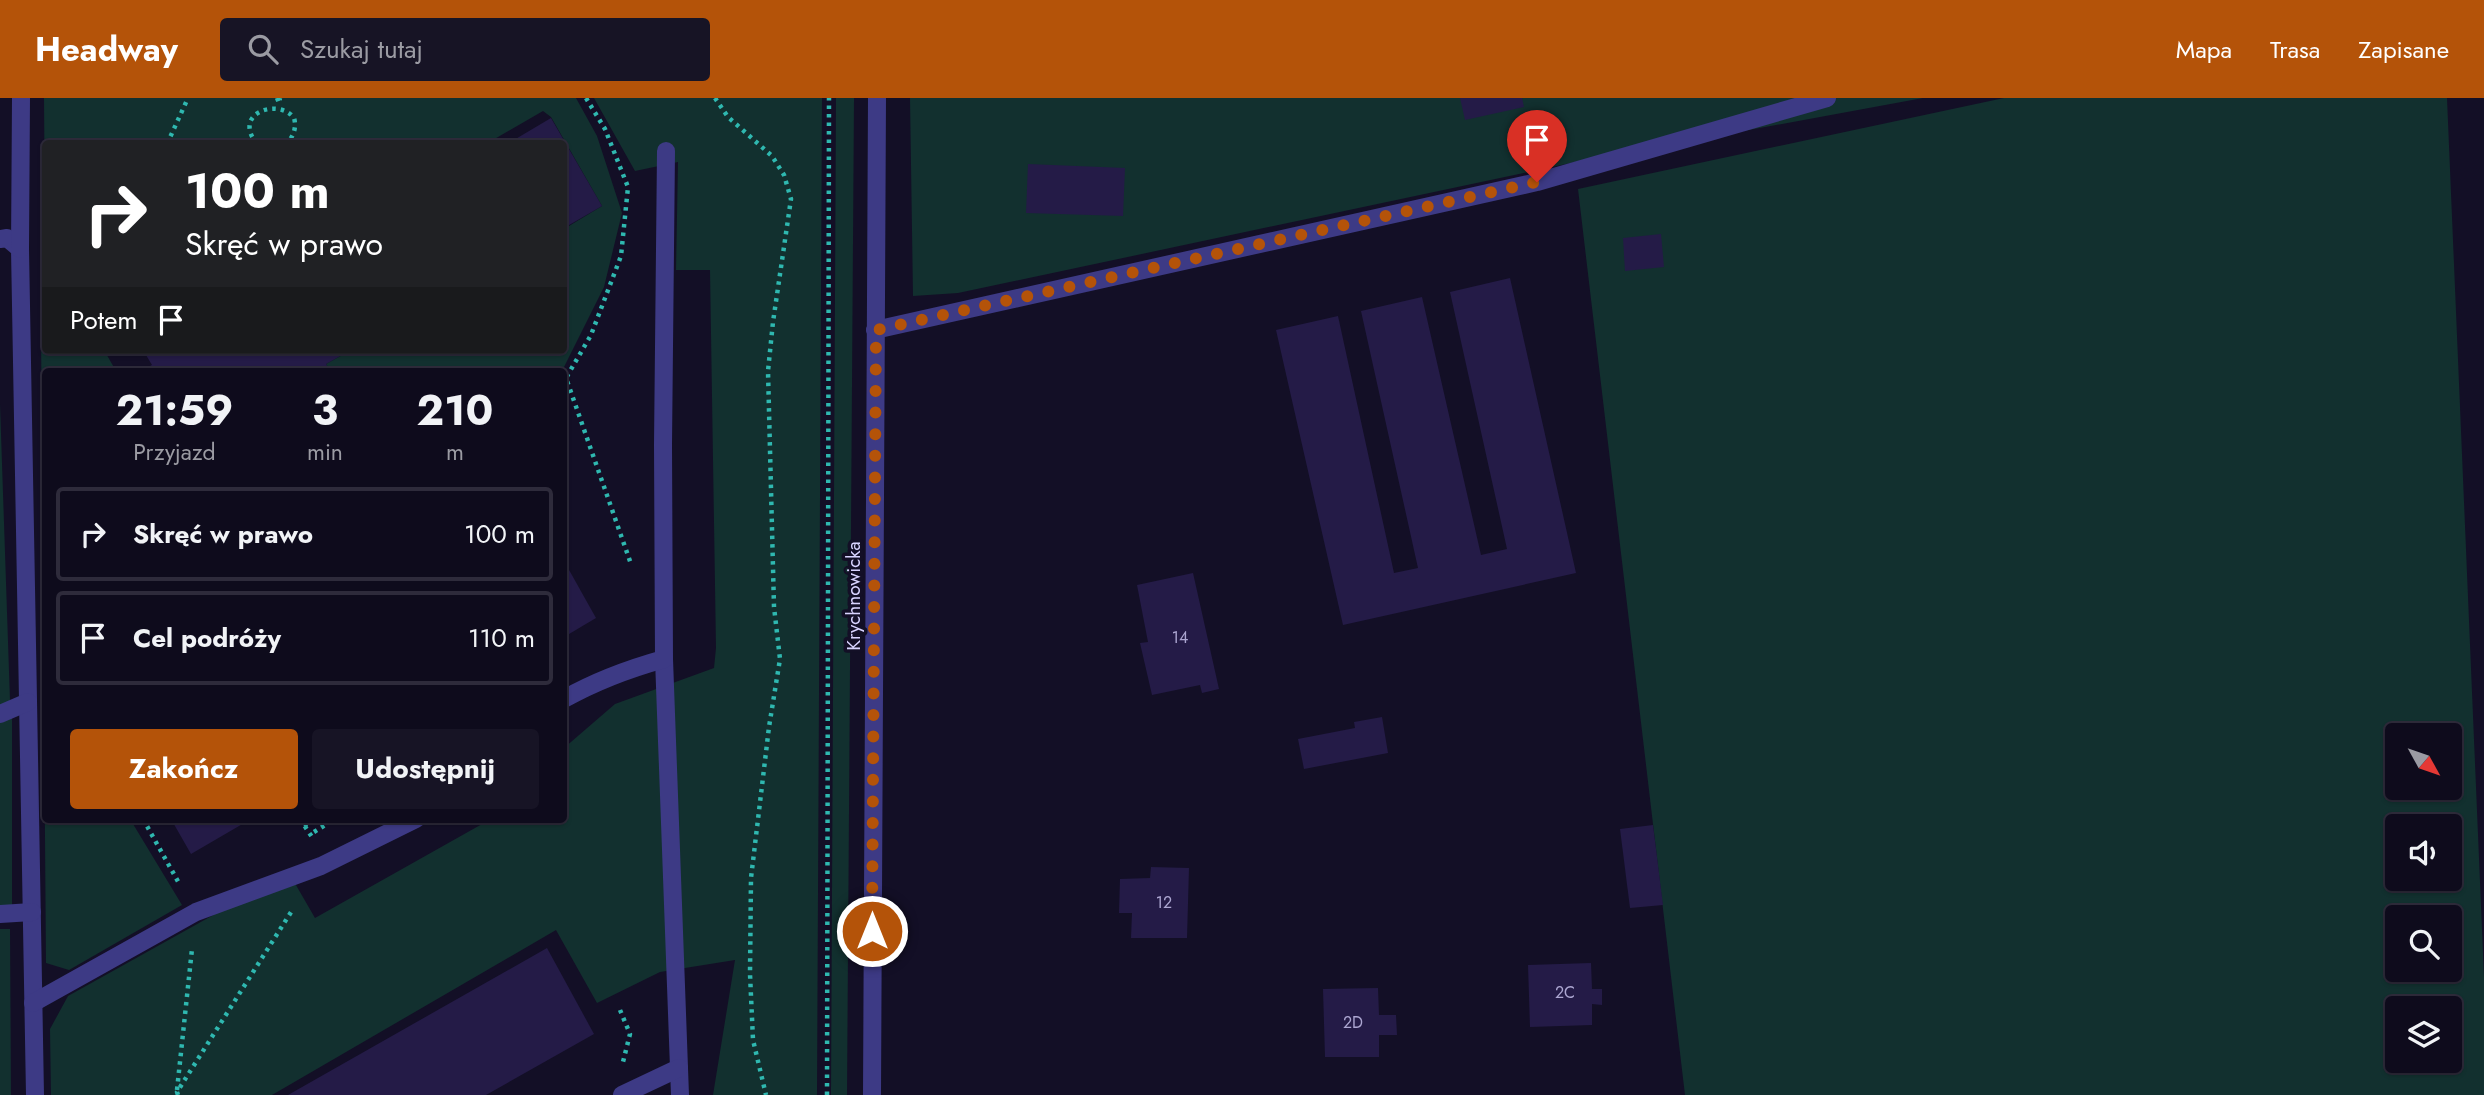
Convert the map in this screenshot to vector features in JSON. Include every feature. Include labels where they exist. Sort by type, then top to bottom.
[{"type":"street","points":[[20,98],[20,249],[35,1095]]},
{"type":"street","name":"Krychnowicka","points":[[872,1095],[877,98]]},
{"type":"street","points":[[876,330],[1537,182],[1827,98]]},
{"type":"street","points":[[666,151],[664,659],[680,1095]]},
{"type":"street","points":[[0,239],[7,239],[20,249]]},
{"type":"street","points":[[567,697],[589,684],[664,659]]},
{"type":"street","points":[[0,714],[28,702]]},
{"type":"street","points":[[33,1003],[196,912],[321,866],[408,823]]},
{"type":"street","points":[[0,915],[32,912]]},
{"type":"street","points":[[622,1095],[679,1068]]},
{"type":"path","points":[[169,140],[187,98]]},
{"type":"path","points":[[567,376],[591,335],[621,256],[628,187],[605,129],[586,98]]},
{"type":"path","points":[[715,98],[728,117],[772,156],[784,175],[790,199],[768,371],[774,607],[780,659],[751,878],[750,974],[753,1040],[766,1095]]},
{"type":"path","points":[[827,1095],[829,98]]},
{"type":"path","points":[[254,140],[249,123],[254,111],[279,100],[290,110],[295,122],[290,140]]},
{"type":"path","points":[[567,381],[631,561],[631,575]]},
{"type":"path","points":[[178,1095],[177,1092],[321,866],[319,850],[304,825],[308,823]]},
{"type":"path","points":[[310,835],[329,823]]},
{"type":"path","points":[[620,1010],[630,1034],[621,1070]]},
{"type":"green space","points":[[44,98],[576,98],[597,136],[622,213],[604,287],[564,368],[328,368],[326,364],[344,354],[567,354],[567,227],[602,206],[567,145],[567,140],[564,140],[551,117],[543,111],[493,140],[44,140]]},
{"type":"green space","points":[[594,98],[822,98],[817,1095],[713,1095],[735,960],[660,972],[597,1003],[556,930],[272,1095],[51,1095],[50,1029],[68,996],[289,873],[315,918],[484,823],[567,823],[567,745],[615,704],[714,668],[716,648],[710,270],[676,270],[678,162],[635,171]]},
{"type":"green space","points":[[836,98],[854,98],[847,1095],[831,1095]]},
{"type":"green space","points":[[910,98],[1923,98],[1580,161],[958,293],[913,296]]},
{"type":"green space","points":[[2004,98],[2447,98],[2484,977],[2484,1095],[1685,1095],[1578,189]]},
{"type":"green space","points":[[41,330],[42,354],[106,354],[114,368],[42,368],[42,457]]},
{"type":"green space","points":[[0,404],[10,701],[0,705]]},
{"type":"green space","points":[[12,716],[12,907],[0,907],[0,721]]},
{"type":"green space","points":[[45,823],[132,823],[182,905],[69,970],[46,963]]},
{"type":"green space","points":[[0,929],[10,929],[11,1095],[0,1095]]},
{"type":"building","points":[[1460,98],[1522,98],[1524,107],[1465,120]]},
{"type":"building","points":[[551,118],[564,140],[514,140]]},
{"type":"building","points":[[567,146],[602,206],[567,226]]},
{"type":"building","points":[[1028,164],[1125,168],[1123,216],[1026,213]]},
{"type":"building","points":[[1661,234],[1664,267],[1625,271],[1623,238]]},
{"type":"building","points":[[1510,278],[1576,573],[1343,625],[1276,330],[1338,316],[1394,573],[1418,568],[1361,311],[1422,297],[1481,555],[1507,549],[1450,292]]},
{"type":"building","points":[[145,354],[344,354],[326,364],[328,368],[146,368],[152,365]]},
{"type":"building","points":[[567,566],[596,618],[567,635]]},
{"type":"building","points":[[1193,573],[1219,689],[1202,693],[1200,685],[1152,695],[1140,643],[1148,642],[1137,585]]},
{"type":"building","points":[[1382,717],[1388,753],[1304,769],[1298,739],[1355,728],[1354,722]]},
{"type":"building","points":[[173,823],[244,823],[191,854]]},
{"type":"building","points":[[1653,825],[1663,905],[1630,908],[1620,829]]},
{"type":"building","points":[[1151,867],[1189,868],[1187,938],[1131,938],[1132,913],[1119,913],[1120,879],[1150,878]]},
{"type":"building","points":[[547,948],[594,1034],[486,1095],[288,1095]]},
{"type":"building","points":[[1591,963],[1592,989],[1602,989],[1602,1005],[1592,1004],[1592,1025],[1530,1027],[1528,965]]},
{"type":"building","points":[[1378,988],[1379,1015],[1396,1015],[1397,1035],[1379,1035],[1379,1057],[1325,1057],[1323,989]]},
{"type":"route","points":[[872,931],[876,330],[1537,182]]}]
